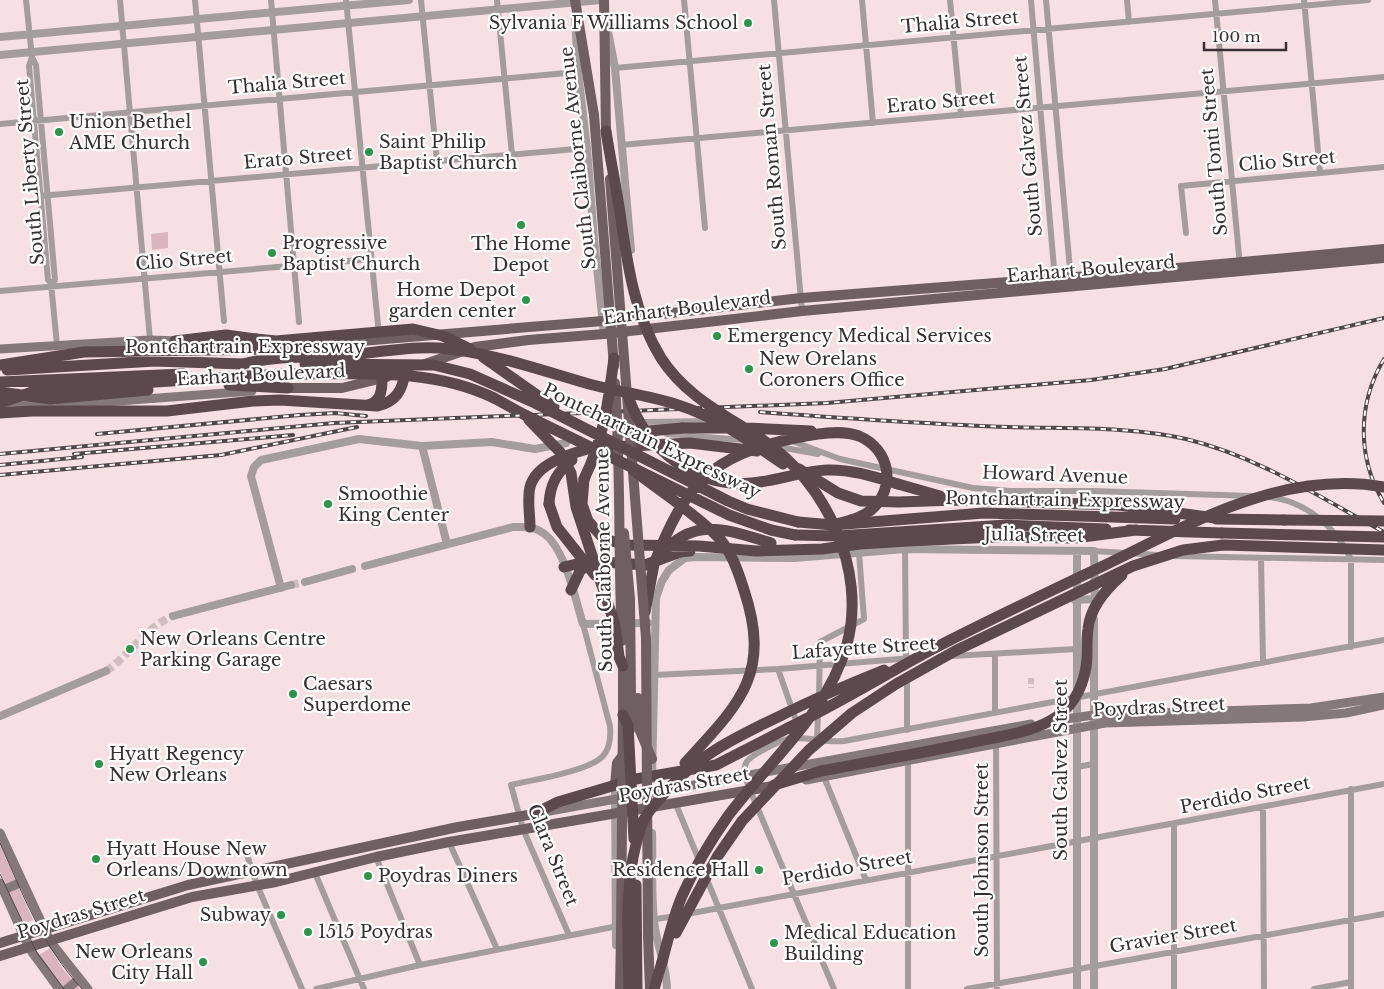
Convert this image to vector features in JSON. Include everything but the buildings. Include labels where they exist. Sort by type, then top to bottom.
[{"type":"highway","points":[[606,131],[630,280],[644,322],[661,357],[673,374],[704,404],[764,440],[789,460],[806,479],[832,522],[851,574],[853,614],[840,669],[820,703],[718,831],[681,899],[654,989]]},
{"type":"highway","points":[[0,365],[84,352],[174,345],[226,335],[260,344],[412,329],[443,336],[474,350],[578,424]]},
{"type":"highway","points":[[243,364],[262,359],[357,354],[408,348],[439,348],[504,360],[592,385],[678,405],[714,420],[786,466],[817,496]]},
{"type":"highway","points":[[614,358],[605,425],[600,445],[584,479],[582,494],[584,513],[593,528],[604,539],[627,545],[698,546],[756,552],[822,550],[860,544],[918,540],[996,537],[1075,538],[1136,530]]},
{"type":"highway","name":"Pontchartrain Expressway","points":[[0,370],[156,361],[243,364],[434,365],[486,380],[578,424],[747,510],[798,522],[832,525],[960,514],[1062,514],[1384,521]]},
{"type":"highway","points":[[0,403],[32,410],[167,411],[253,401],[280,400],[364,405],[384,404],[396,397],[404,384],[406,371]]},
{"type":"highway","name":"Pontchartrain Expressway","points":[[0,382],[148,374],[426,377],[457,383],[473,389],[592,447],[633,470],[729,515],[771,530],[796,535],[838,536],[1006,525],[1384,537]]},
{"type":"highway","points":[[0,403],[35,392],[59,388],[282,374]]},
{"type":"highway","points":[[364,405],[372,404],[378,399],[382,392],[382,379]]},
{"type":"highway","points":[[0,403],[239,384],[288,388]]},
{"type":"highway","points":[[628,396],[655,445],[673,461],[700,475],[731,483],[751,483],[812,471],[836,470],[869,475],[956,500]]},
{"type":"highway","points":[[525,415],[560,452],[571,473],[579,518],[615,625],[619,657],[623,666]]},
{"type":"highway","points":[[650,431],[682,428],[792,430],[828,434]]},
{"type":"highway","points":[[645,612],[654,564],[678,510],[704,477],[740,454],[756,447],[828,434],[845,433],[861,437],[881,454],[888,473],[885,490],[876,505],[861,516],[832,525]]},
{"type":"highway","points":[[530,527],[530,490],[537,475],[562,458],[591,448],[690,443],[770,453],[790,463],[838,493],[861,501],[956,500],[1118,505],[1223,519]]},
{"type":"highway","points":[[591,448],[560,471],[553,482],[549,504],[557,527],[591,570],[605,592]]},
{"type":"highway","points":[[629,989],[629,881],[643,822],[662,788],[737,704],[748,682],[756,648],[753,616],[740,576],[726,546],[701,522],[633,470]]},
{"type":"highway","points":[[653,806],[678,776],[702,757],[730,740],[812,700],[930,651],[1231,505],[1277,492],[1327,484],[1368,484],[1384,487]]},
{"type":"highway","points":[[654,564],[680,536],[694,531],[717,528],[772,543],[822,550]]},
{"type":"highway","points":[[662,962],[693,898],[742,821],[809,750],[852,713],[896,684],[956,651],[1133,566],[1183,550],[1223,545],[1384,550]]},
{"type":"highway","points":[[564,567],[590,561],[645,565],[680,552],[738,550]]},
{"type":"highway","points":[[571,590],[580,571],[590,561]]},
{"type":"highway","points":[[773,786],[821,771],[902,759],[1031,731],[1059,715],[1073,701],[1083,681],[1086,667],[1088,628],[1096,605],[1104,592],[1133,566]]},
{"type":"highway","points":[[534,814],[558,802],[615,785],[652,776],[716,765],[832,706],[930,651]]},
{"type":"highway","points":[[622,715],[628,725],[636,882],[637,989]]},
{"type":"main road","name":"South Claiborne Avenue","points":[[602,0],[606,21],[599,114],[621,505],[618,562],[623,666],[619,989]]},
{"type":"main road","name":"South Claiborne Avenue","points":[[575,5],[590,80],[599,114],[606,131],[628,396],[638,552],[645,612],[650,989]]},
{"type":"main road","name":"Earhart Boulevard","points":[[1329,259],[1384,249]]},
{"type":"main road","name":"Earhart Boulevard","points":[[260,344],[340,343],[637,318],[801,298],[978,290],[1329,259],[1384,258]]},
{"type":"main road","name":"Earhart Boulevard","points":[[0,403],[65,405],[153,396],[288,388],[342,388],[382,379],[475,347],[604,334],[978,290]]},
{"type":"main road","points":[[382,379],[383,338],[403,350],[406,371]]},
{"type":"main road","points":[[0,349],[150,340],[174,345]]},
{"type":"main road","points":[[340,343],[353,359],[355,372],[351,382],[342,388]]},
{"type":"main road","points":[[621,505],[629,568],[634,696],[640,731],[652,759]]},
{"type":"main road","points":[[615,785],[617,763],[630,745],[634,696],[638,552]]},
{"type":"main road","points":[[1311,708],[1384,691]]},
{"type":"main road","points":[[1311,708],[1384,697]]},
{"type":"main road","name":"Poydras Street","points":[[0,956],[192,897],[315,873],[376,857],[449,842],[824,777],[902,759],[996,745],[1094,725],[1122,722],[1325,715],[1384,705]]},
{"type":"main road","name":"Poydras Street","points":[[0,943],[188,885],[458,827],[615,798],[746,777],[1076,717],[1311,708]]},
{"type":"main road","points":[[0,833],[50,941],[88,989]]},
{"type":"main road","points":[[22,882],[1,887],[29,948],[59,989]]},
{"type":"main road","points":[[138,901],[141,912]]},
{"type":"main road","points":[[121,906],[125,917]]},
{"type":"main road","points":[[67,989],[79,979]]},
{"type":"street","name":"South Liberty Street","points":[[26,0],[31,54],[36,66],[37,120],[44,196],[55,280],[51,285],[57,345]]},
{"type":"street","points":[[120,0],[150,340]]},
{"type":"street","points":[[195,0],[224,321]]},
{"type":"street","points":[[271,0],[299,322]]},
{"type":"street","points":[[0,37],[272,12],[347,3],[409,0]]},
{"type":"street","points":[[420,0],[437,161]]},
{"type":"street","points":[[497,0],[512,155]]},
{"type":"street","points":[[0,55],[31,54],[198,35],[498,9],[575,5],[602,0]]},
{"type":"street","points":[[684,0],[705,228]]},
{"type":"street","name":"South Roman Street","points":[[774,0],[802,311]]},
{"type":"street","points":[[862,0],[874,123]]},
{"type":"street","points":[[950,0],[961,115]]},
{"type":"street","name":"South Galvez Street","points":[[1031,0],[1056,284]]},
{"type":"street","name":"South Galvez Street","points":[[1046,0],[1071,282]]},
{"type":"street","points":[[1127,0],[1129,22]]},
{"type":"street","name":"South Tonti Street","points":[[1215,0],[1240,267]]},
{"type":"street","name":"Thalia Street","points":[[615,68],[1216,14],[1304,3],[1368,0]]},
{"type":"street","points":[[347,3],[370,259],[383,338]]},
{"type":"street","points":[[1304,3],[1320,173]]},
{"type":"street","name":"South Claiborne Avenue","points":[[575,5],[574,24],[578,72],[604,334]]},
{"type":"street","name":"South Claiborne Avenue","points":[[606,21],[612,42],[615,68],[638,329]]},
{"type":"street","name":"Thalia Street","points":[[0,124],[578,72]]},
{"type":"street","name":"Erato Street","points":[[621,145],[1384,77]]},
{"type":"street","name":"Erato Street","points":[[44,196],[587,148]]},
{"type":"street","name":"Clio Street","points":[[1186,234],[1181,186],[1384,167]]},
{"type":"street","name":"Clio Street","points":[[0,291],[51,285],[144,279],[370,259]]},
{"type":"street","name":"Howard Avenue","points":[[566,443],[599,426],[689,421],[752,423],[761,424],[779,435],[827,456]]},
{"type":"street","name":"Howard Avenue","points":[[566,443],[650,431],[748,441],[827,456],[930,480],[1002,490],[1093,491],[1279,498],[1312,512],[1328,528],[1351,559]]},
{"type":"street","points":[[281,588],[251,476],[257,463],[267,457],[359,439],[422,446],[492,442],[535,449],[566,443]]},
{"type":"street","points":[[422,446],[447,544]]},
{"type":"street","points":[[365,566],[513,527],[530,527],[550,538],[564,567],[583,624],[655,623],[652,759],[654,920],[658,948],[672,989]]},
{"type":"street","points":[[905,549],[907,730]]},
{"type":"street","name":"Julia Street","points":[[655,623],[656,598],[662,581],[669,570],[685,558],[794,558],[905,549],[1094,551],[1172,556],[1384,560]]},
{"type":"street","name":"South Galvez Street","points":[[1077,551],[1075,600],[1077,989]]},
{"type":"street","name":"South Galvez Street","points":[[1094,551],[1094,989]]},
{"type":"street","points":[[816,742],[820,642],[864,619],[859,553]]},
{"type":"street","points":[[1261,558],[1263,662]]},
{"type":"street","points":[[1350,647],[1351,559]]},
{"type":"street","points":[[305,582],[352,569]]},
{"type":"street","points":[[173,616],[291,585]]},
{"type":"street","points":[[1075,600],[1095,600]]},
{"type":"street","name":"Clara Street","points":[[569,935],[523,829],[511,785],[596,762],[606,752],[611,735],[610,726],[583,624]]},
{"type":"street","points":[[1076,635],[1094,636]]},
{"type":"street","name":"Poydras Street","points":[[746,777],[747,761],[784,739],[844,742],[1076,700],[1263,662],[1384,640]]},
{"type":"street","name":"Lafayette Street","points":[[654,676],[1076,649]]},
{"type":"street","points":[[996,654],[996,713]]},
{"type":"street","points":[[778,669],[803,739]]},
{"type":"street","points":[[0,716],[106,671]]},
{"type":"street","name":"South Johnson Street","points":[[996,731],[997,986]]},
{"type":"street","points":[[902,759],[909,872],[908,989]]},
{"type":"street","points":[[1076,767],[1094,764]]},
{"type":"street","points":[[746,777],[834,989]]},
{"type":"street","points":[[824,777],[866,880]]},
{"type":"street","name":"Perdido Street","points":[[316,989],[359,978],[569,935],[619,930],[654,920],[1384,784]]},
{"type":"street","name":"South Claiborne Avenue","points":[[615,785],[619,930]]},
{"type":"street","points":[[1314,989],[1351,986],[1351,789]]},
{"type":"street","points":[[675,802],[752,989]]},
{"type":"street","points":[[1263,808],[1264,989]]},
{"type":"street","points":[[1174,823],[1174,989]]},
{"type":"street","points":[[449,842],[497,949]]},
{"type":"street","points":[[247,855],[257,885],[302,989]]},
{"type":"street","points":[[376,857],[420,965]]},
{"type":"street","points":[[315,873],[364,989]]},
{"type":"street","name":"Gravier Street","points":[[967,989],[997,986],[1094,965],[1384,914]]},
{"type":"street","points":[[667,977],[667,989]]},
{"type":"shaded area","points":[[168,232],[168,248],[152,250],[151,234]]},
{"type":"shaded area","points":[[0,845],[33,920],[23,924],[0,871]]},
{"type":"shaded area","points":[[50,948],[63,969],[80,989],[65,989],[39,955]]},
{"type":"tunnel","points":[[291,585],[305,582]]},
{"type":"tunnel","points":[[106,671],[146,634],[173,616]]},
{"type":"tunnel","points":[[1031,678],[1031,688]]},
{"type":"tram line","points":[[0,843],[45,938],[68,973],[82,989]]},
{"type":"tram line","points":[[0,874],[37,953],[64,989]]},
{"type":"railway","points":[[0,454],[334,423],[827,403],[1091,380],[1165,369],[1384,318]]},
{"type":"railway","points":[[1384,359],[1375,376],[1369,394],[1365,412],[1364,431],[1365,450],[1369,468],[1375,486],[1384,503]]},
{"type":"railway","points":[[760,412],[947,424],[1121,430],[1186,439],[1212,446],[1263,467],[1384,532]]},
{"type":"railway","points":[[97,434],[300,415],[335,413],[366,416]]},
{"type":"railway","points":[[0,475],[221,455],[357,427]]},
{"type":"railway","points":[[74,454],[293,435]]},
{"type":"railway","points":[[0,465],[82,457]]},
{"type":"place","name":"Sylvania F Williams School","points":[[748,23]]},
{"type":"place","name":"Union Bethel AME Church","points":[[59,132]]},
{"type":"place","name":"Saint Philip Baptist Church","points":[[369,152]]},
{"type":"place","name":"The Home Depot","points":[[521,225]]},
{"type":"place","name":"Progressive Baptist Church","points":[[272,253]]},
{"type":"place","name":"Home Depot garden center","points":[[526,300]]},
{"type":"place","name":"Emergency Medical Services","points":[[717,336]]},
{"type":"place","name":"New Orelans Coroners Office","points":[[749,369]]},
{"type":"place","name":"Smoothie King Center","points":[[328,504]]},
{"type":"place","name":"New Orleans Centre Parking Garage","points":[[130,649]]},
{"type":"place","name":"Caesars Superdome","points":[[293,694]]},
{"type":"place","name":"Hyatt Regency New Orleans","points":[[99,764]]},
{"type":"place","name":"Hyatt House New Orleans/Downtown","points":[[96,859]]},
{"type":"place","name":"Residence Hall","points":[[759,870]]},
{"type":"place","name":"Poydras Diners","points":[[368,876]]},
{"type":"place","name":"Subway","points":[[281,915]]},
{"type":"place","name":"1515 Poydras","points":[[308,932]]},
{"type":"place","name":"Medical Education Building","points":[[774,943]]},
{"type":"place","name":"New Orleans City Hall","points":[[203,962]]}]
